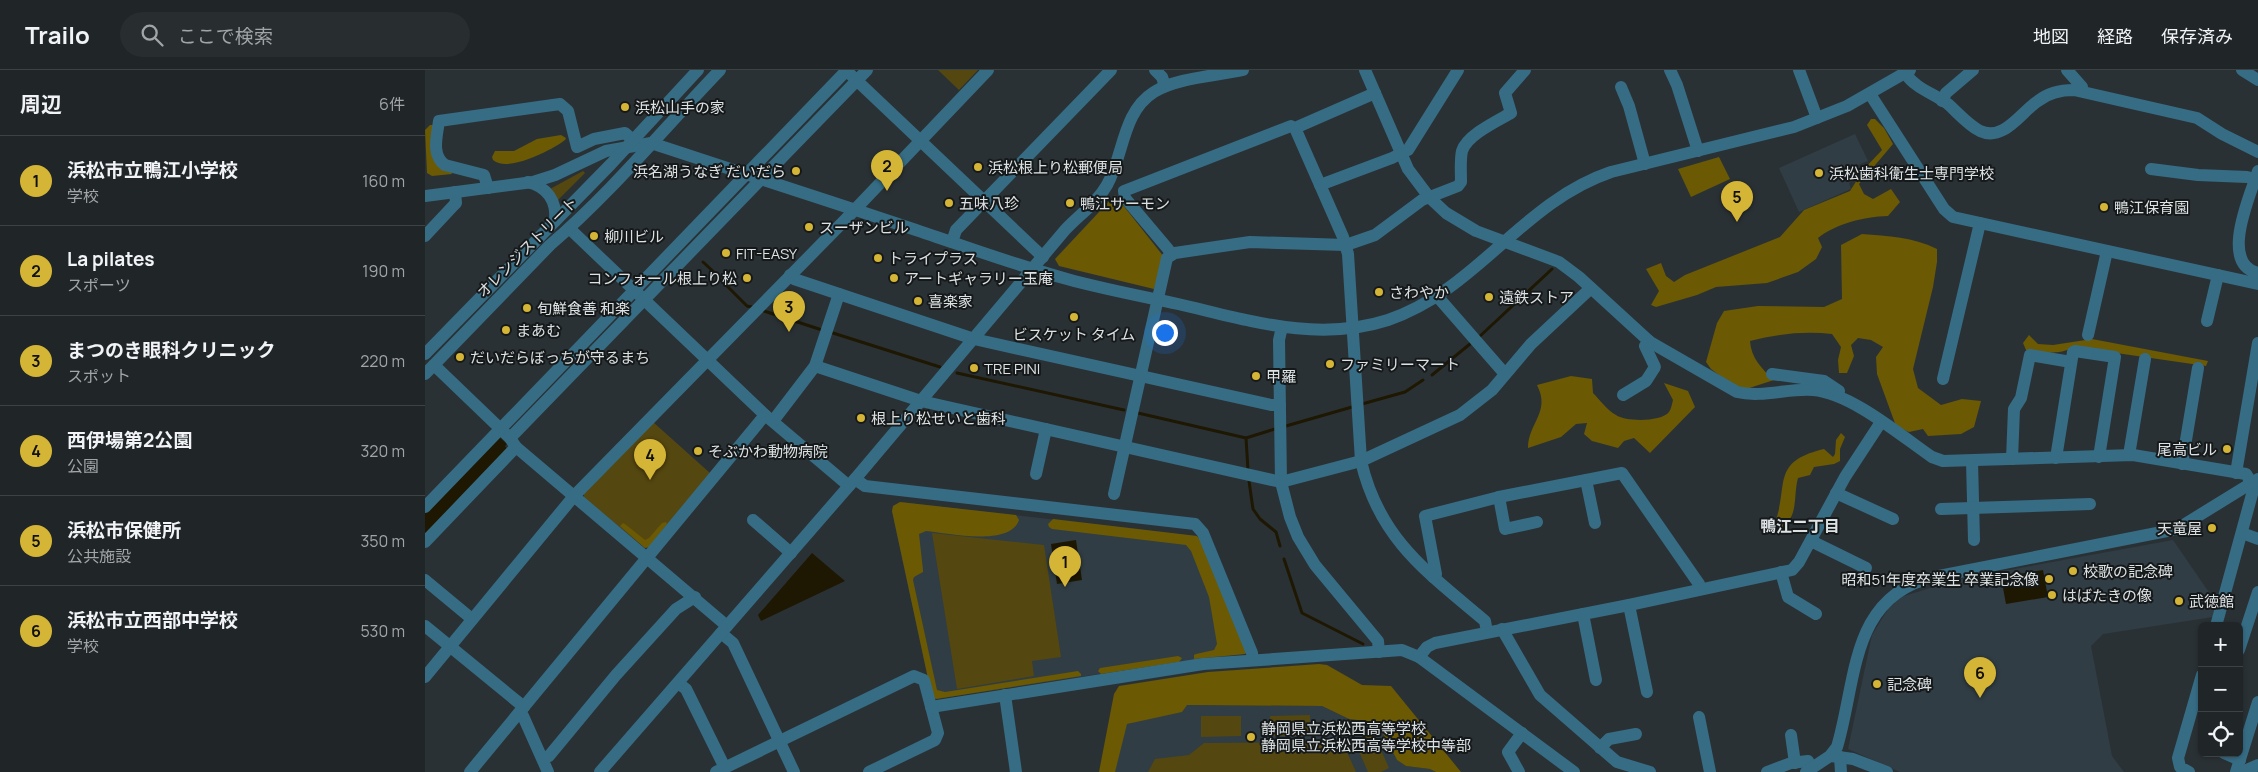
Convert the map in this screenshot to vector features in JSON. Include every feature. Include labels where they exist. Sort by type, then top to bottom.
[{"type":"street","name":"オレンジストリート","points":[[425,354],[630,143],[698,70]]},
{"type":"street","name":"オレンジストリート","points":[[429,369],[550,245],[570,229],[721,70]]},
{"type":"street","points":[[425,542],[509,438],[635,290],[746,174],[850,74],[867,70]]},
{"type":"street","points":[[425,677],[574,496],[988,70]]},
{"type":"street","points":[[952,242],[956,230],[1111,70]]},
{"type":"street","points":[[1155,70],[1162,77],[1165,86]]},
{"type":"street","points":[[601,772],[975,339],[1065,230],[1103,192],[1112,175],[1135,111],[1147,97],[1165,86],[1243,70]]},
{"type":"street","points":[[1365,70],[1400,154],[1414,179],[1429,198],[1446,213],[1465,226],[1553,259],[1591,288],[1649,341],[1737,392],[1749,394],[1814,390],[1837,395],[1853,403],[1937,459],[1972,461],[2129,455],[2246,474],[2255,481]]},
{"type":"street","points":[[1320,185],[1408,150],[1459,70]]},
{"type":"street","points":[[1114,494],[1165,262],[1171,254],[1250,242],[1346,245],[1381,232],[1422,200],[1458,186],[1461,182],[1462,154],[1465,144],[1485,128],[1511,113],[1505,93],[1525,70]]},
{"type":"street","points":[[1670,70],[1677,85],[1698,151]]},
{"type":"street","points":[[1799,70],[1817,118]]},
{"type":"street","points":[[1942,101],[1947,93],[1973,70]]},
{"type":"street","points":[[2067,70],[2082,87],[2082,90]]},
{"type":"street","points":[[2243,70],[2258,80]]},
{"type":"street","points":[[425,196],[529,182],[555,175],[597,154],[630,143],[651,143],[1068,280],[1282,327],[1317,331],[1353,328],[1402,314],[1437,296],[1545,207],[1570,190],[1597,177],[1775,132],[1817,118],[1870,94],[1908,72],[1912,84],[1942,101],[1976,128],[1992,133],[2007,128],[2044,97],[2066,90],[2082,90],[2197,118],[2222,134],[2258,152]]},
{"type":"street","points":[[850,74],[1043,257]]},
{"type":"street","points":[[425,507],[509,438],[633,310],[645,300],[762,179],[850,74]]},
{"type":"street","points":[[1621,86],[1629,106],[1645,164]]},
{"type":"street","points":[[1171,254],[1125,198],[1124,191],[1291,126],[1295,128],[1375,93]]},
{"type":"street","points":[[1870,94],[1943,208],[1953,217],[2258,284]]},
{"type":"street","points":[[488,188],[484,175],[445,166],[440,162],[436,151],[439,121],[560,104],[568,111],[577,146],[594,139],[625,133],[630,143]]},
{"type":"street","points":[[1295,128],[1346,245],[1350,263],[1361,461],[1368,486],[1385,523],[1405,550],[1433,577],[1485,621],[1487,632]]},
{"type":"street","points":[[2151,169],[2198,175],[2247,177],[2257,175],[2238,239],[2244,266],[2258,273]]},
{"type":"street","points":[[529,182],[542,188],[552,199],[556,214],[555,221]]},
{"type":"street","points":[[425,236],[456,203],[455,192]]},
{"type":"street","points":[[1943,379],[1980,223]]},
{"type":"street","points":[[570,229],[769,418],[852,482],[865,486],[1195,524],[1203,533],[1253,653],[1253,660]]},
{"type":"street","points":[[2088,335],[2107,251]]},
{"type":"street","points":[[790,275],[794,280],[975,339],[1271,405],[1280,405]]},
{"type":"street","points":[[2207,321],[2218,275]]},
{"type":"street","points":[[815,366],[921,402],[1281,482],[1361,461],[1460,416],[1482,399],[1540,335],[1591,288]]},
{"type":"street","points":[[470,772],[648,557],[815,366],[839,294]]},
{"type":"street","points":[[1437,296],[1505,374]]},
{"type":"street","points":[[1282,327],[1279,340],[1281,482],[1290,517],[1303,546],[1321,573],[1378,641],[1379,652]]},
{"type":"street","points":[[1623,395],[1645,381],[1655,368],[1646,352],[1645,346],[1649,341]]},
{"type":"street","points":[[2236,473],[2254,393],[2258,343]]},
{"type":"street","points":[[2056,458],[2071,362],[2075,350],[2115,357],[2099,456]]},
{"type":"street","points":[[2012,459],[2014,409],[2021,398],[2030,355],[2071,362]]},
{"type":"street","points":[[2129,455],[2145,359]]},
{"type":"street","points":[[2182,464],[2198,368]]},
{"type":"street","points":[[429,369],[574,496],[695,597],[733,643],[794,772]]},
{"type":"street","points":[[1772,374],[1824,381],[1839,390],[1837,395]]},
{"type":"street","points":[[1419,657],[1431,645],[1487,632],[1629,605],[1781,572],[1796,566],[1845,477],[1881,422]]},
{"type":"street","points":[[1036,474],[1046,429]]},
{"type":"street","points":[[1972,461],[1975,540]]},
{"type":"street","points":[[1433,577],[1436,574],[1425,516],[1499,497],[1622,473],[1699,584],[1700,589]]},
{"type":"street","points":[[1586,480],[1595,523]]},
{"type":"street","points":[[2217,622],[2255,481]]},
{"type":"street","points":[[1841,772],[1835,756],[1864,635],[1880,608],[1904,588],[1934,577],[2177,529],[2255,481]]},
{"type":"street","points":[[1836,493],[1893,519]]},
{"type":"street","points":[[1499,497],[1505,528],[1537,522]]},
{"type":"street","points":[[1941,509],[2090,504]]},
{"type":"street","points":[[753,520],[791,552]]},
{"type":"street","points":[[2242,533],[2258,539]]},
{"type":"street","points":[[1811,541],[1866,568]]},
{"type":"street","points":[[1781,572],[1789,598],[1816,614]]},
{"type":"street","points":[[425,580],[472,620]]},
{"type":"street","points":[[2243,638],[2258,592]]},
{"type":"street","points":[[543,758],[549,756],[616,675],[676,609],[695,597]]},
{"type":"street","points":[[1629,605],[1647,692]]},
{"type":"street","points":[[1583,614],[1596,680]]},
{"type":"street","points":[[425,626],[522,710],[548,772]]},
{"type":"street","points":[[1502,629],[1540,696],[1600,748],[1624,766],[1650,772]]},
{"type":"street","points":[[931,707],[1179,668],[1253,660],[1402,650],[1419,657],[1574,772]]},
{"type":"street","points":[[678,683],[687,689],[720,770],[915,676],[924,680],[938,733],[935,740],[869,772]]},
{"type":"street","points":[[2189,772],[2180,767],[2178,758],[2198,690]]},
{"type":"street","points":[[1005,695],[1015,772]]},
{"type":"street","points":[[2239,768],[2258,702]]},
{"type":"street","points":[[1699,717],[1710,772]]},
{"type":"street","points":[[1519,772],[1509,752],[1522,733]]},
{"type":"street","points":[[1600,748],[1609,739],[1636,734]]},
{"type":"street","points":[[1791,735],[1795,763]]},
{"type":"street","points":[[1767,772],[1808,761],[1809,770],[1835,756],[1853,759],[1887,772]]},
{"type":"street","points":[[2228,757],[2239,768]]},
{"type":"street","points":[[2239,768],[2258,765]]},
{"type":"shaded area","points":[[938,70],[978,70],[959,90]]},
{"type":"shaded area","points":[[1871,119],[1875,119],[1884,128],[1893,144],[1859,184],[1864,194],[1873,199],[1891,189],[1900,202],[1888,216],[1851,222],[1825,233],[1818,238],[1822,247],[1816,259],[1798,272],[1767,283],[1716,287],[1697,295],[1656,307],[1651,305],[1659,291],[1646,269],[1661,263],[1666,276],[1674,282],[1685,275],[1780,237],[1804,210],[1850,191],[1864,169],[1882,150],[1867,125]]},
{"type":"shaded area","points":[[430,125],[433,125],[433,136],[452,174],[432,176],[427,173],[425,130]]},
{"type":"shaded area","name":"浜松歯科衛生士専門学校","points":[[1855,134],[1868,161],[1853,167],[1858,179],[1849,183],[1851,189],[1799,212],[1779,168]]},
{"type":"shaded area","points":[[561,135],[566,138],[565,140],[530,159],[509,164],[493,160],[492,157],[495,151],[514,151],[537,139]]},
{"type":"shaded area","points":[[1719,157],[1730,179],[1691,197],[1678,169]]},
{"type":"shaded area","points":[[583,171],[585,173],[557,201],[550,189]]},
{"type":"shaded area","points":[[1115,195],[1164,257],[1154,289],[1059,266],[1055,259]]},
{"type":"shaded area","points":[[1862,234],[1891,236],[1919,242],[1937,249],[1933,287],[1913,369],[1918,388],[1941,405],[1962,399],[1981,401],[1974,427],[1961,434],[1928,436],[1923,429],[1909,432],[1896,426],[1877,374],[1876,357],[1883,347],[1871,340],[1858,338],[1851,345],[1854,356],[1847,373],[1839,373],[1838,360],[1841,347],[1832,334],[1791,334],[1750,341],[1755,358],[1774,380],[1740,391],[1711,369],[1706,362],[1717,323],[1724,311],[1758,306],[1824,307],[1842,299],[1841,245]]},
{"type":"shaded area","points":[[2029,335],[2038,344],[2053,345],[2092,339],[2208,361],[2206,366],[2075,347],[2057,352],[2026,350],[2023,343]]},
{"type":"shaded area","points":[[1571,376],[1592,379],[1593,393],[1616,415],[1627,419],[1659,418],[1669,412],[1673,400],[1664,383],[1688,391],[1695,407],[1650,453],[1634,438],[1624,441],[1618,448],[1592,441],[1584,434],[1587,423],[1576,424],[1561,437],[1528,448],[1531,431],[1538,417],[1541,403],[1541,394],[1537,385]]},
{"type":"shaded area","points":[[653,422],[710,473],[649,547],[645,548],[584,498],[584,493]]},
{"type":"shaded area","points":[[1841,433],[1845,437],[1840,449],[1840,461],[1834,464],[1814,467],[1810,475],[1798,478],[1795,505],[1791,517],[1782,527],[1774,525],[1784,477],[1788,468],[1807,454],[1824,449],[1833,457],[1836,440]]},
{"type":"shaded area","points":[[498,436],[507,444],[505,446],[507,449],[425,535],[425,513]]},
{"type":"shaded area","points":[[900,502],[1197,536],[1245,654],[1164,664],[936,699],[932,697],[892,511],[893,506]]},
{"type":"shaded area","points":[[900,502],[1016,515],[1019,520],[1013,528],[1004,533],[991,536],[962,536],[926,531],[919,534],[923,572],[914,577],[913,580],[937,690],[945,692],[1078,671],[1081,676],[936,699],[932,697],[892,511],[893,506]]},
{"type":"shaded area","points":[[1053,519],[1197,536],[1200,539],[1247,652],[1245,654],[1194,659],[1196,654],[1214,650],[1217,644],[1209,597],[1191,551],[1186,545],[1052,529],[1048,524]]},
{"type":"shaded area","points":[[666,522],[667,524],[649,547],[645,548],[620,526],[623,523],[625,524],[645,540],[662,523]]},
{"type":"shaded area","points":[[932,533],[1044,545],[1061,657],[1032,661],[1034,676],[957,689]]},
{"type":"shaded area","points":[[1076,540],[1082,580],[1057,584],[1051,544]]},
{"type":"shaded area","points":[[2173,540],[2217,604],[2213,617],[2103,634],[2091,646],[2112,756],[2124,772],[1900,772],[1848,749],[1872,635],[1888,609],[1901,597],[1960,579]]},
{"type":"shaded area","points":[[812,553],[845,581],[761,621],[758,615]]},
{"type":"shaded area","points":[[2043,570],[2048,597],[2006,604],[2001,577]]},
{"type":"shaded area","points":[[1178,656],[1182,658],[1179,662],[1101,674],[1098,671],[1100,668]]},
{"type":"shaded area","points":[[1327,665],[1362,685],[1391,686],[1461,772],[1436,772],[1430,769],[1406,766],[1397,760],[1380,728],[1374,722],[1349,719],[1322,706],[1187,705],[1182,712],[1127,724],[1115,772],[1099,772],[1114,694],[1119,686],[1208,672]]},
{"type":"shaded area","name":"静岡県立浜松西高等学校 静岡県立浜松西高等学校中等部","points":[[1185,705],[1322,706],[1349,719],[1374,722],[1380,728],[1397,760],[1406,766],[1430,769],[1436,772],[1102,772],[1114,743],[1127,724],[1184,707]]},
{"type":"shaded area","points":[[1310,715],[1310,736],[1271,736],[1270,716]]},
{"type":"shaded area","points":[[1201,716],[1241,716],[1241,736],[1201,737]]},
{"type":"shaded area","points":[[1373,732],[1389,768],[1381,772],[1368,772],[1354,740]]},
{"type":"shaded area","points":[[1341,739],[1356,772],[1148,772],[1155,759],[1189,755],[1204,743],[1327,742]]},
{"type":"waterway","points":[[703,262],[716,274]]},
{"type":"waterway","points":[[1479,337],[1552,269]]},
{"type":"waterway","points":[[721,280],[747,306],[752,307]]},
{"type":"waterway","points":[[764,311],[822,330]]},
{"type":"waterway","points":[[833,333],[940,367]]},
{"type":"waterway","points":[[1432,375],[1470,344]]},
{"type":"waterway","points":[[957,373],[1124,410]]},
{"type":"waterway","points":[[1362,404],[1405,392],[1423,380]]},
{"type":"waterway","points":[[1286,426],[1352,407]]},
{"type":"waterway","points":[[1138,413],[1246,438],[1275,429]]},
{"type":"waterway","points":[[1246,438],[1248,470]]},
{"type":"waterway","points":[[1249,481],[1253,509],[1260,519],[1276,532],[1280,546]]},
{"type":"waterway","points":[[1284,559],[1302,613],[1363,644]]},
{"type":"place","name":"浜松山手の家","points":[[625,107]]},
{"type":"place","name":"浜松根上り松郵便局","points":[[978,167]]},
{"type":"place","name":"浜名湖うなぎ だいだら","points":[[796,171]]},
{"type":"place","name":"浜松歯科衛生士専門学校","points":[[1819,173]]},
{"type":"place","name":"La pilates","points":[[887,191]]},
{"type":"place","name":"五味八珍","points":[[949,203]]},
{"type":"place","name":"鴨江サーモン","points":[[1070,203]]},
{"type":"place","name":"鴨江保育園","points":[[2104,207]]},
{"type":"place","name":"浜松市保健所","points":[[1737,222]]},
{"type":"place","name":"スーザンビル","points":[[809,227]]},
{"type":"place","name":"柳川ビル","points":[[594,236]]},
{"type":"place","name":"FIT-EASY","points":[[726,253]]},
{"type":"place","name":"トライプラス","points":[[878,258]]},
{"type":"place","name":"コンフォール根上り松","points":[[747,278]]},
{"type":"place","name":"アートギャラリー玉庵","points":[[894,278]]},
{"type":"place","name":"さわやか","points":[[1379,292]]},
{"type":"place","name":"遠鉄ストア","points":[[1489,297]]},
{"type":"place","name":"喜楽家","points":[[918,301]]},
{"type":"place","name":"旬鮮食善 和楽","points":[[527,308]]},
{"type":"place","name":"ビスケット タイム","points":[[1074,317]]},
{"type":"place","name":"まあむ","points":[[506,330]]},
{"type":"place","name":"まつのき眼科クリニック","points":[[789,332]]},
{"type":"place","name":"だいだらぼっちが守るまち","points":[[460,357]]},
{"type":"place","name":"ファミリーマート","points":[[1330,364]]},
{"type":"place","name":"TRE PINI","points":[[974,368]]},
{"type":"place","name":"甲羅","points":[[1256,376]]},
{"type":"place","name":"根上り松せいと歯科","points":[[861,418]]},
{"type":"place","name":"尾高ビル","points":[[2227,449]]},
{"type":"place","name":"そぶかわ動物病院","points":[[698,451]]},
{"type":"place","name":"西伊場第2公園","points":[[650,480]]},
{"type":"place","name":"天竜屋","points":[[2212,528]]},
{"type":"place","name":"校歌の記念碑","points":[[2073,571]]},
{"type":"place","name":"昭和51年度卒業生 卒業記念像","points":[[2049,579]]},
{"type":"place","name":"浜松市立鴨江小学校","points":[[1065,587]]},
{"type":"place","name":"はばたきの像","points":[[2052,595]]},
{"type":"place","name":"武徳館","points":[[2179,601]]},
{"type":"place","name":"記念碑","points":[[1877,684]]},
{"type":"place","name":"浜松市立西部中学校","points":[[1980,698]]},
{"type":"place","name":"静岡県立浜松西高等学校 静岡県立浜松西高等学校中等部","points":[[1251,737]]},
{"type":"district","name":"鴨江二丁目","points":[[1800,526]]}]
